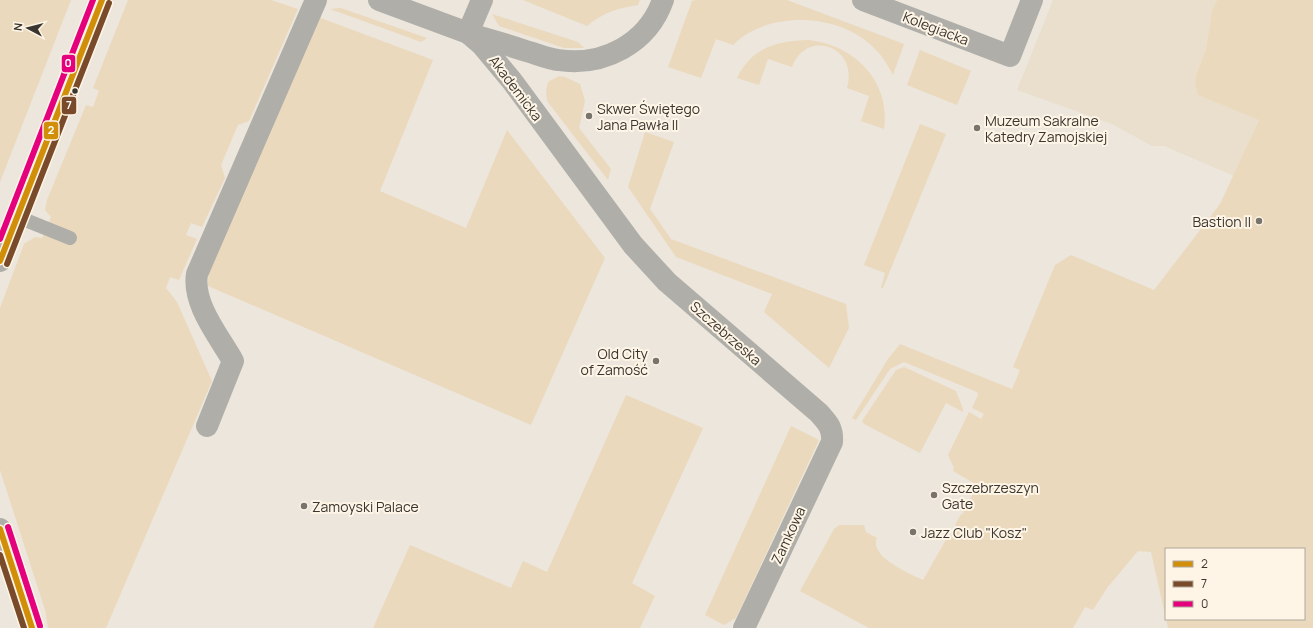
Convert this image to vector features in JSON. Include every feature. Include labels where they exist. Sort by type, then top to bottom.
[{"type":"street","points":[[0,261],[102,0]]},
{"type":"street","points":[[207,426],[233,361],[201,307],[196,290],[197,274],[316,0]]},
{"type":"street","name":"Akademicka","points":[[379,0],[468,33],[494,58],[508,75],[616,223]]},
{"type":"street","points":[[482,0],[468,33],[558,60],[582,62],[614,53],[634,42],[646,31],[658,16],[663,0]]},
{"type":"street","name":"Kolegiacka","points":[[863,0],[1010,56],[1032,0]]},
{"type":"street","name":"Szczebrzeska","points":[[616,223],[647,261],[667,282],[825,419],[832,433],[832,442]]},
{"type":"street","name":"Zamkowa","points":[[744,628],[832,442]]},
{"type":"street","points":[[0,529],[32,628]]},
{"type":"lane","points":[[18,217],[70,238]]},
{"type":"shaded area","points":[[0,0],[71,0],[0,182]]},
{"type":"shaded area","points":[[128,0],[271,0],[298,9],[249,121],[238,125],[221,165],[225,178],[202,227],[191,223],[186,235],[197,239],[179,280],[170,277],[166,288],[177,302],[212,381],[106,628],[48,628],[45,610],[0,470],[0,308],[24,244],[35,237],[42,238],[51,217],[45,210],[47,200],[86,105],[93,107],[99,91],[93,88]]},
{"type":"shaded area","points":[[523,0],[640,0],[638,5],[611,12],[598,18],[587,26]]},
{"type":"shaded area","points":[[787,0],[904,44],[893,75],[876,50],[862,38],[844,29],[825,23],[805,20],[785,21],[766,25],[748,33],[733,45],[716,39],[701,78],[668,67],[692,1]]},
{"type":"shaded area","points":[[1053,0],[1217,0],[1212,11],[1206,49],[1195,84],[1198,95],[1259,119],[1234,176],[1164,146],[1152,146],[1112,124],[1017,90]]},
{"type":"shaded area","points":[[1217,0],[1313,0],[1313,628],[1168,628],[1166,620],[1305,620],[1305,548],[1165,548],[1165,615],[1151,552],[1138,551],[1107,588],[1093,610],[1085,607],[1073,628],[869,628],[800,591],[834,529],[839,525],[864,525],[866,532],[877,538],[876,545],[884,557],[891,563],[923,580],[948,536],[950,537],[977,485],[953,471],[954,468],[948,455],[969,412],[981,419],[984,414],[972,408],[978,395],[977,392],[904,362],[890,369],[856,420],[852,418],[888,359],[900,344],[1012,389],[1020,370],[1013,367],[1055,265],[1071,255],[1154,290],[1220,204],[1259,120],[1198,95],[1195,84],[1196,76],[1206,49],[1212,11]]},
{"type":"shaded area","points":[[341,8],[427,38],[421,42],[330,9]]},
{"type":"shaded area","points":[[492,14],[578,42],[584,48],[564,48],[499,26]]},
{"type":"shaded area","points":[[318,17],[433,60],[380,191],[466,228],[507,130],[605,258],[531,425],[208,286],[209,266]]},
{"type":"shaded area","points":[[809,40],[825,43],[841,49],[866,68],[875,81],[882,96],[885,112],[884,129],[861,121],[869,96],[847,88],[849,73],[845,62],[839,53],[829,47],[819,45],[808,48],[799,55],[792,67],[768,59],[759,85],[737,78],[750,59],[767,48],[786,42]]},
{"type":"shaded area","points":[[920,50],[971,71],[957,105],[907,85]]},
{"type":"shaded area","points":[[559,76],[565,77],[580,84],[585,101],[579,128],[611,169],[608,180],[547,101],[546,91],[548,82]]},
{"type":"shaded area","points":[[920,124],[946,134],[883,288],[881,288],[885,273],[864,265]]},
{"type":"shaded area","points":[[645,132],[674,142],[650,209],[671,239],[846,304],[849,328],[829,368],[764,312],[772,294],[676,257],[628,187]]},
{"type":"shaded area","points":[[904,367],[956,391],[963,409],[963,412],[946,403],[920,453],[864,424],[862,421],[896,370]]},
{"type":"shaded area","points":[[626,395],[703,428],[632,583],[655,596],[640,628],[373,628],[410,545],[511,588],[523,561],[547,572]]},
{"type":"shaded area","points":[[791,426],[819,440],[736,618],[724,625],[705,615]]},
{"type":"transit line","name":"0","points":[[0,239],[93,0]]},
{"type":"transit line","name":"2","points":[[0,261],[102,0]]},
{"type":"transit line","name":"7","points":[[7,264],[109,3]]},
{"type":"transit line","name":"0","points":[[8,527],[40,626]]},
{"type":"transit line","name":"2","points":[[0,529],[32,628]]},
{"type":"transit line","name":"7","points":[[0,555],[24,628]]},
{"type":"place","name":"Skwer Świętego Jana Pawła II","points":[[589,116]]},
{"type":"place","name":"Muzeum Sakralne Katedry Zamojskiej","points":[[977,128]]},
{"type":"place","name":"Bastion II","points":[[1259,221]]},
{"type":"place","name":"Old City of Zamość","points":[[656,361]]},
{"type":"place","name":"Szczebrzeszyn Gate","points":[[934,495]]},
{"type":"place","name":"Zamoyski Palace","points":[[304,506]]},
{"type":"place","name":"Jazz Club \"Kosz\"","points":[[913,532]]}]
